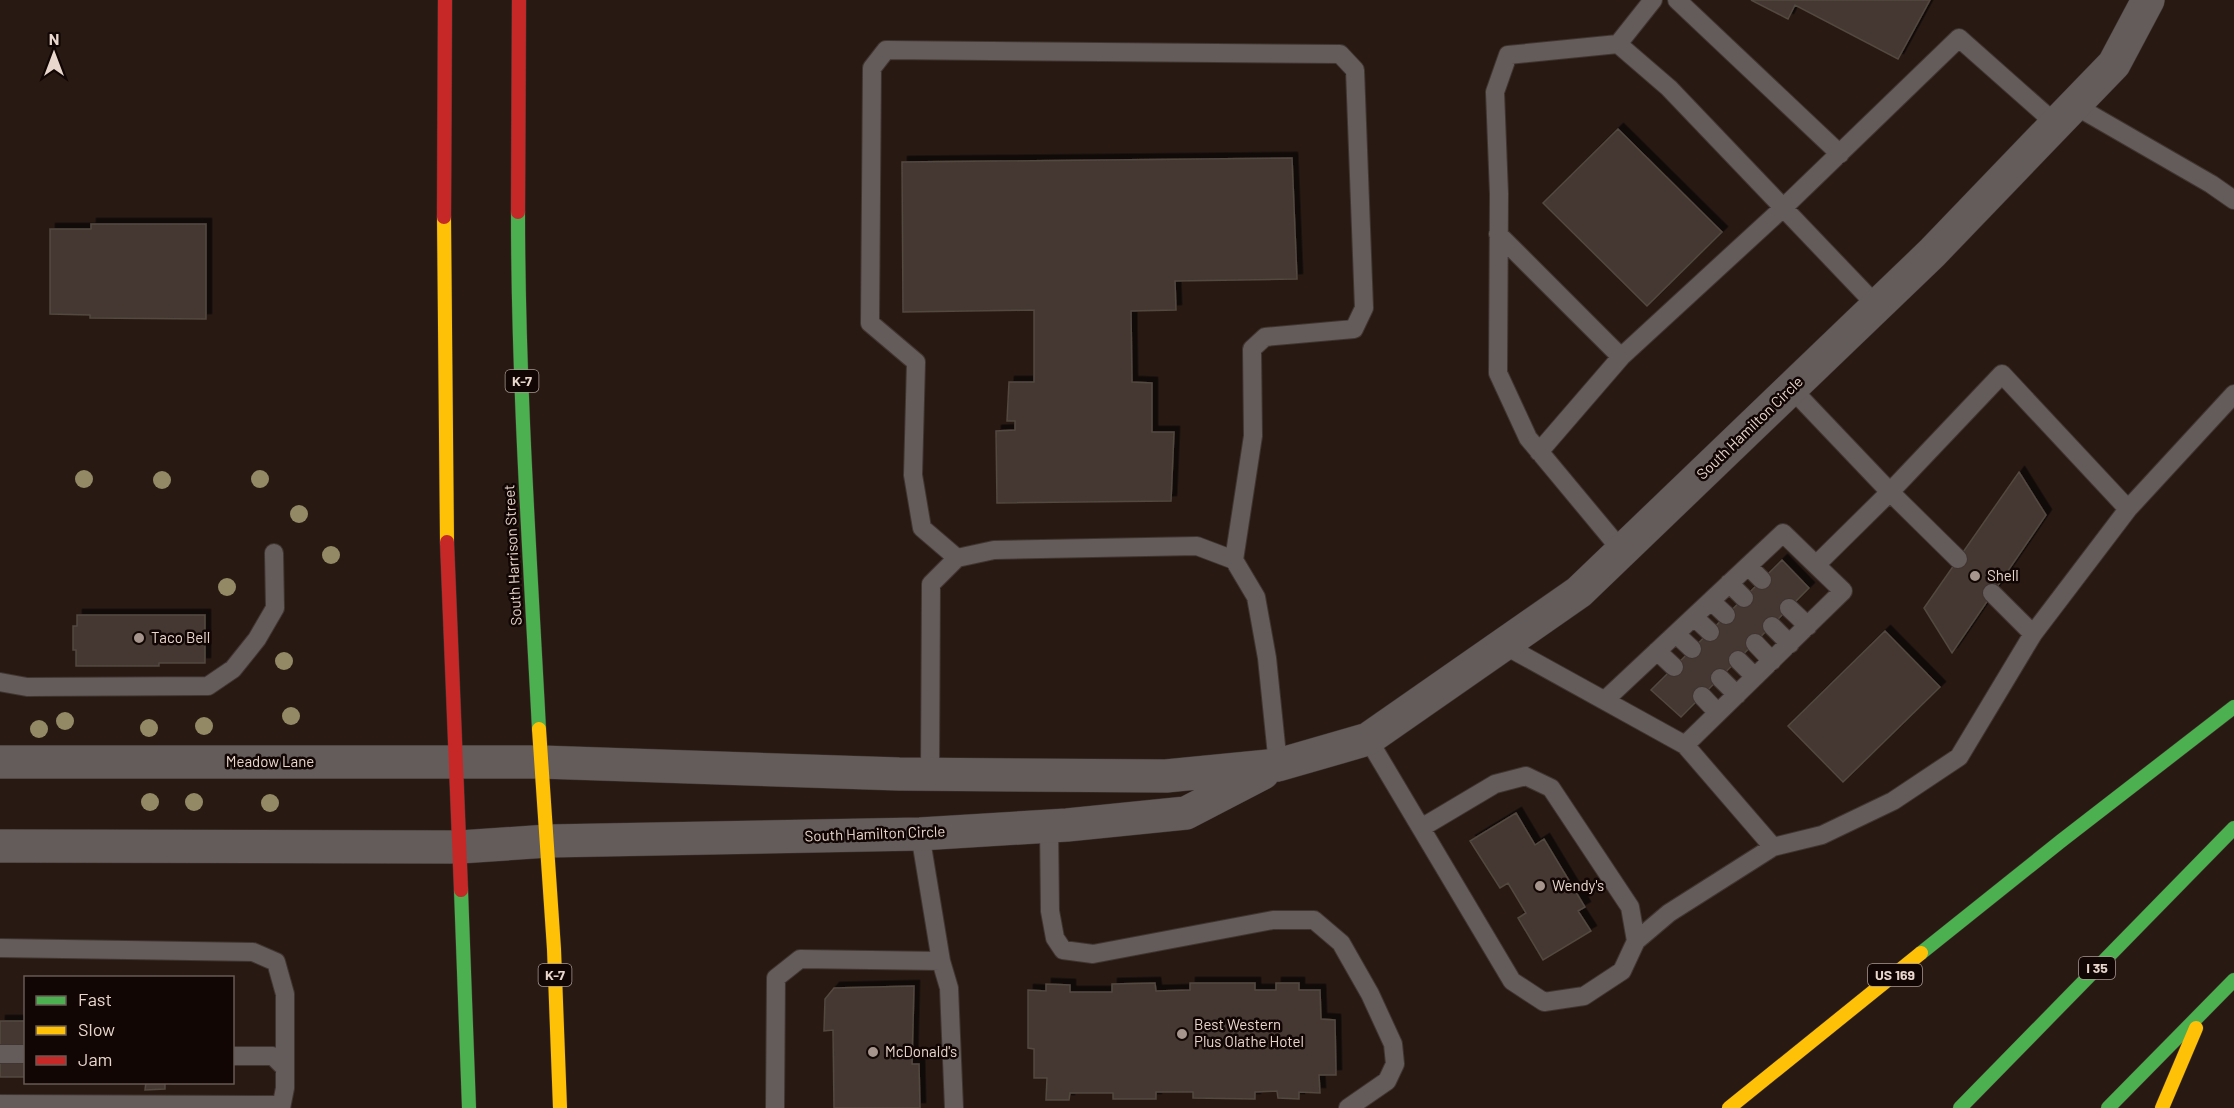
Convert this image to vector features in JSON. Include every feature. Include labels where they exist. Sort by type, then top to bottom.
[{"type":"highway","points":[[445,0],[444,381],[447,570],[469,1108]]},
{"type":"highway","name":"South Harrison Street","points":[[519,0],[519,273],[527,502],[541,762],[548,841],[560,1108]]},
{"type":"highway","name":"US 169","points":[[1729,1108],[2061,841],[2234,707]]},
{"type":"highway","name":"I 35","points":[[1960,1108],[2234,828]]},
{"type":"highway","points":[[2108,1108],[2234,980]]},
{"type":"highway","points":[[2162,1108],[2204,1010]]},
{"type":"street","name":"South Hamilton Circle","points":[[541,762],[930,774],[1166,776],[1278,765],[1368,739],[1579,592],[1932,253],[2065,115],[2114,64],[2148,0]]},
{"type":"street","name":"Meadow Lane","points":[[0,762],[541,762]]},
{"type":"street","name":"South Hamilton Circle","points":[[460,847],[548,841],[920,834],[1049,826],[1186,813],[1278,765]]},
{"type":"street","points":[[0,846],[460,847]]},
{"type":"lane","points":[[1622,551],[1528,438],[1498,373],[1495,92],[1508,55],[1618,44],[1653,0]]},
{"type":"lane","points":[[1677,0],[1840,154]]},
{"type":"lane","points":[[1539,452],[1621,357],[1840,154],[1959,38],[2065,115],[2211,184],[2234,200]]},
{"type":"lane","points":[[1618,44],[1670,88],[1877,306]]},
{"type":"lane","points":[[957,558],[922,528],[913,475],[916,362],[870,323],[872,68],[886,50],[1340,54],[1355,70],[1364,308],[1354,329],[1264,338],[1252,349],[1253,436],[1234,560]]},
{"type":"lane","points":[[1498,234],[1621,357]]},
{"type":"lane","points":[[1816,565],[1890,492],[2002,374],[2128,509]]},
{"type":"lane","points":[[1791,388],[1890,492],[1958,559]]},
{"type":"lane","points":[[1368,739],[1512,981],[1544,1002],[1584,996],[1622,970],[1636,941],[1670,913],[1773,846],[1822,835],[1893,801],[1959,757],[2033,633],[2128,509],[2234,394]]},
{"type":"lane","points":[[1605,700],[1783,533],[1843,591],[1686,745]]},
{"type":"lane","points":[[930,774],[932,584],[957,558],[994,550],[1197,546],[1234,560],[1256,597],[1267,657],[1278,765]]},
{"type":"lane","points":[[0,682],[27,687],[208,686],[233,669],[257,639],[275,608],[274,553]]},
{"type":"lane","points":[[1748,566],[1762,580]]},
{"type":"lane","points":[[1729,583],[1744,598]]},
{"type":"lane","points":[[1992,593],[2033,633]]},
{"type":"lane","points":[[1711,601],[1726,615]]},
{"type":"lane","points":[[1789,608],[1808,626]]},
{"type":"lane","points":[[1694,616],[1710,632]]},
{"type":"lane","points":[[1772,626],[1790,644]]},
{"type":"lane","points":[[1676,633],[1692,649]]},
{"type":"lane","points":[[1755,644],[1772,661]]},
{"type":"lane","points":[[1504,645],[1686,745],[1773,846]]},
{"type":"lane","points":[[1657,651],[1674,668]]},
{"type":"lane","points":[[1738,660],[1755,677]]},
{"type":"lane","points":[[1720,678],[1737,695]]},
{"type":"lane","points":[[1702,696],[1718,713]]},
{"type":"lane","points":[[1421,828],[1495,784],[1526,776],[1551,788],[1630,907],[1636,941]]},
{"type":"lane","points":[[1049,826],[1050,911],[1054,938],[1063,950],[1093,954],[1273,920],[1314,920],[1341,943],[1370,994],[1393,1044],[1395,1064],[1387,1081],[1348,1108]]},
{"type":"lane","points":[[920,834],[941,961],[949,988],[954,1108]]},
{"type":"lane","points":[[0,948],[253,952],[276,962],[285,994],[285,1088],[281,1107],[0,1104]]},
{"type":"lane","points":[[775,1108],[776,978],[800,959],[941,961]]},
{"type":"lane","points":[[0,1054],[24,1054]]},
{"type":"lane","points":[[234,1056],[273,1056],[285,1068]]},
{"type":"building","points":[[1751,0],[1930,0],[1898,59],[1795,5],[1788,19]]},
{"type":"building","points":[[1618,129],[1722,232],[1647,306],[1543,203]]},
{"type":"building","points":[[1292,158],[1297,279],[1175,281],[1176,310],[1131,311],[1132,382],[1152,383],[1152,432],[1174,432],[1171,501],[997,503],[996,431],[1015,430],[1015,421],[1007,421],[1009,382],[1034,382],[1034,310],[903,312],[902,162]]},
{"type":"building","points":[[91,224],[206,224],[206,319],[90,318],[90,315],[50,314],[50,229],[91,229]]},
{"type":"building","name":"Shell","points":[[2019,472],[2046,515],[1952,653],[1924,608]]},
{"type":"building","points":[[1782,560],[1809,588],[1681,717],[1651,690]]},
{"type":"building","name":"Taco Bell","points":[[77,615],[205,615],[205,663],[159,663],[159,666],[76,666],[73,626],[77,626]]},
{"type":"building","points":[[1885,631],[1940,687],[1843,782],[1788,726]]},
{"type":"building","name":"Wendy's","points":[[1516,813],[1535,845],[1544,839],[1585,907],[1578,911],[1591,931],[1543,960],[1518,918],[1526,913],[1508,883],[1500,888],[1470,841]]},
{"type":"building","name":"Best Western Plus Olathe Hotel","points":[[1155,983],[1156,991],[1190,990],[1190,983],[1255,983],[1255,990],[1276,990],[1276,983],[1299,983],[1299,990],[1320,990],[1321,1019],[1335,1020],[1336,1075],[1319,1075],[1320,1093],[1299,1092],[1299,1099],[1278,1098],[1277,1091],[1255,1092],[1255,1099],[1193,1098],[1193,1092],[1156,1092],[1156,1099],[1113,1099],[1113,1093],[1070,1093],[1069,1100],[1046,1100],[1047,1078],[1034,1078],[1034,1049],[1028,1048],[1028,990],[1046,991],[1046,984],[1070,985],[1070,992],[1112,992],[1112,984]]},
{"type":"building","name":"McDonald's","points":[[914,986],[912,1064],[919,1064],[920,1108],[834,1108],[833,1030],[824,1031],[825,999],[834,988]]},
{"type":"building","points":[[0,1021],[24,1021],[24,1077],[0,1077]]},
{"type":"building","points":[[146,1084],[165,1084],[165,1089],[145,1090]]},
{"type":"traffic: fast","points":[[518,212],[522,406],[539,729]]},
{"type":"traffic: fast","points":[[1921,953],[2234,707]]},
{"type":"traffic: fast","points":[[1960,1108],[2234,828]]},
{"type":"traffic: fast","points":[[461,890],[469,1108]]},
{"type":"traffic: fast","points":[[2108,1108],[2234,980]]},
{"type":"traffic: slow","points":[[444,217],[447,542]]},
{"type":"traffic: slow","points":[[539,729],[554,949],[560,1108]]},
{"type":"traffic: slow","points":[[1729,1108],[1921,953]]},
{"type":"traffic: slow","points":[[2162,1108],[2196,1028]]},
{"type":"traffic: jam","points":[[444,217],[445,0]]},
{"type":"traffic: jam","points":[[518,212],[519,0]]},
{"type":"traffic: jam","points":[[447,542],[461,890]]},
{"type":"place","name":"Shell","points":[[1975,576]]},
{"type":"place","name":"Taco Bell","points":[[139,638]]},
{"type":"place","name":"Wendy's","points":[[1540,886]]},
{"type":"place","name":"Best Western Plus Olathe Hotel","points":[[1182,1034]]},
{"type":"place","name":"McDonald's","points":[[873,1052]]}]
